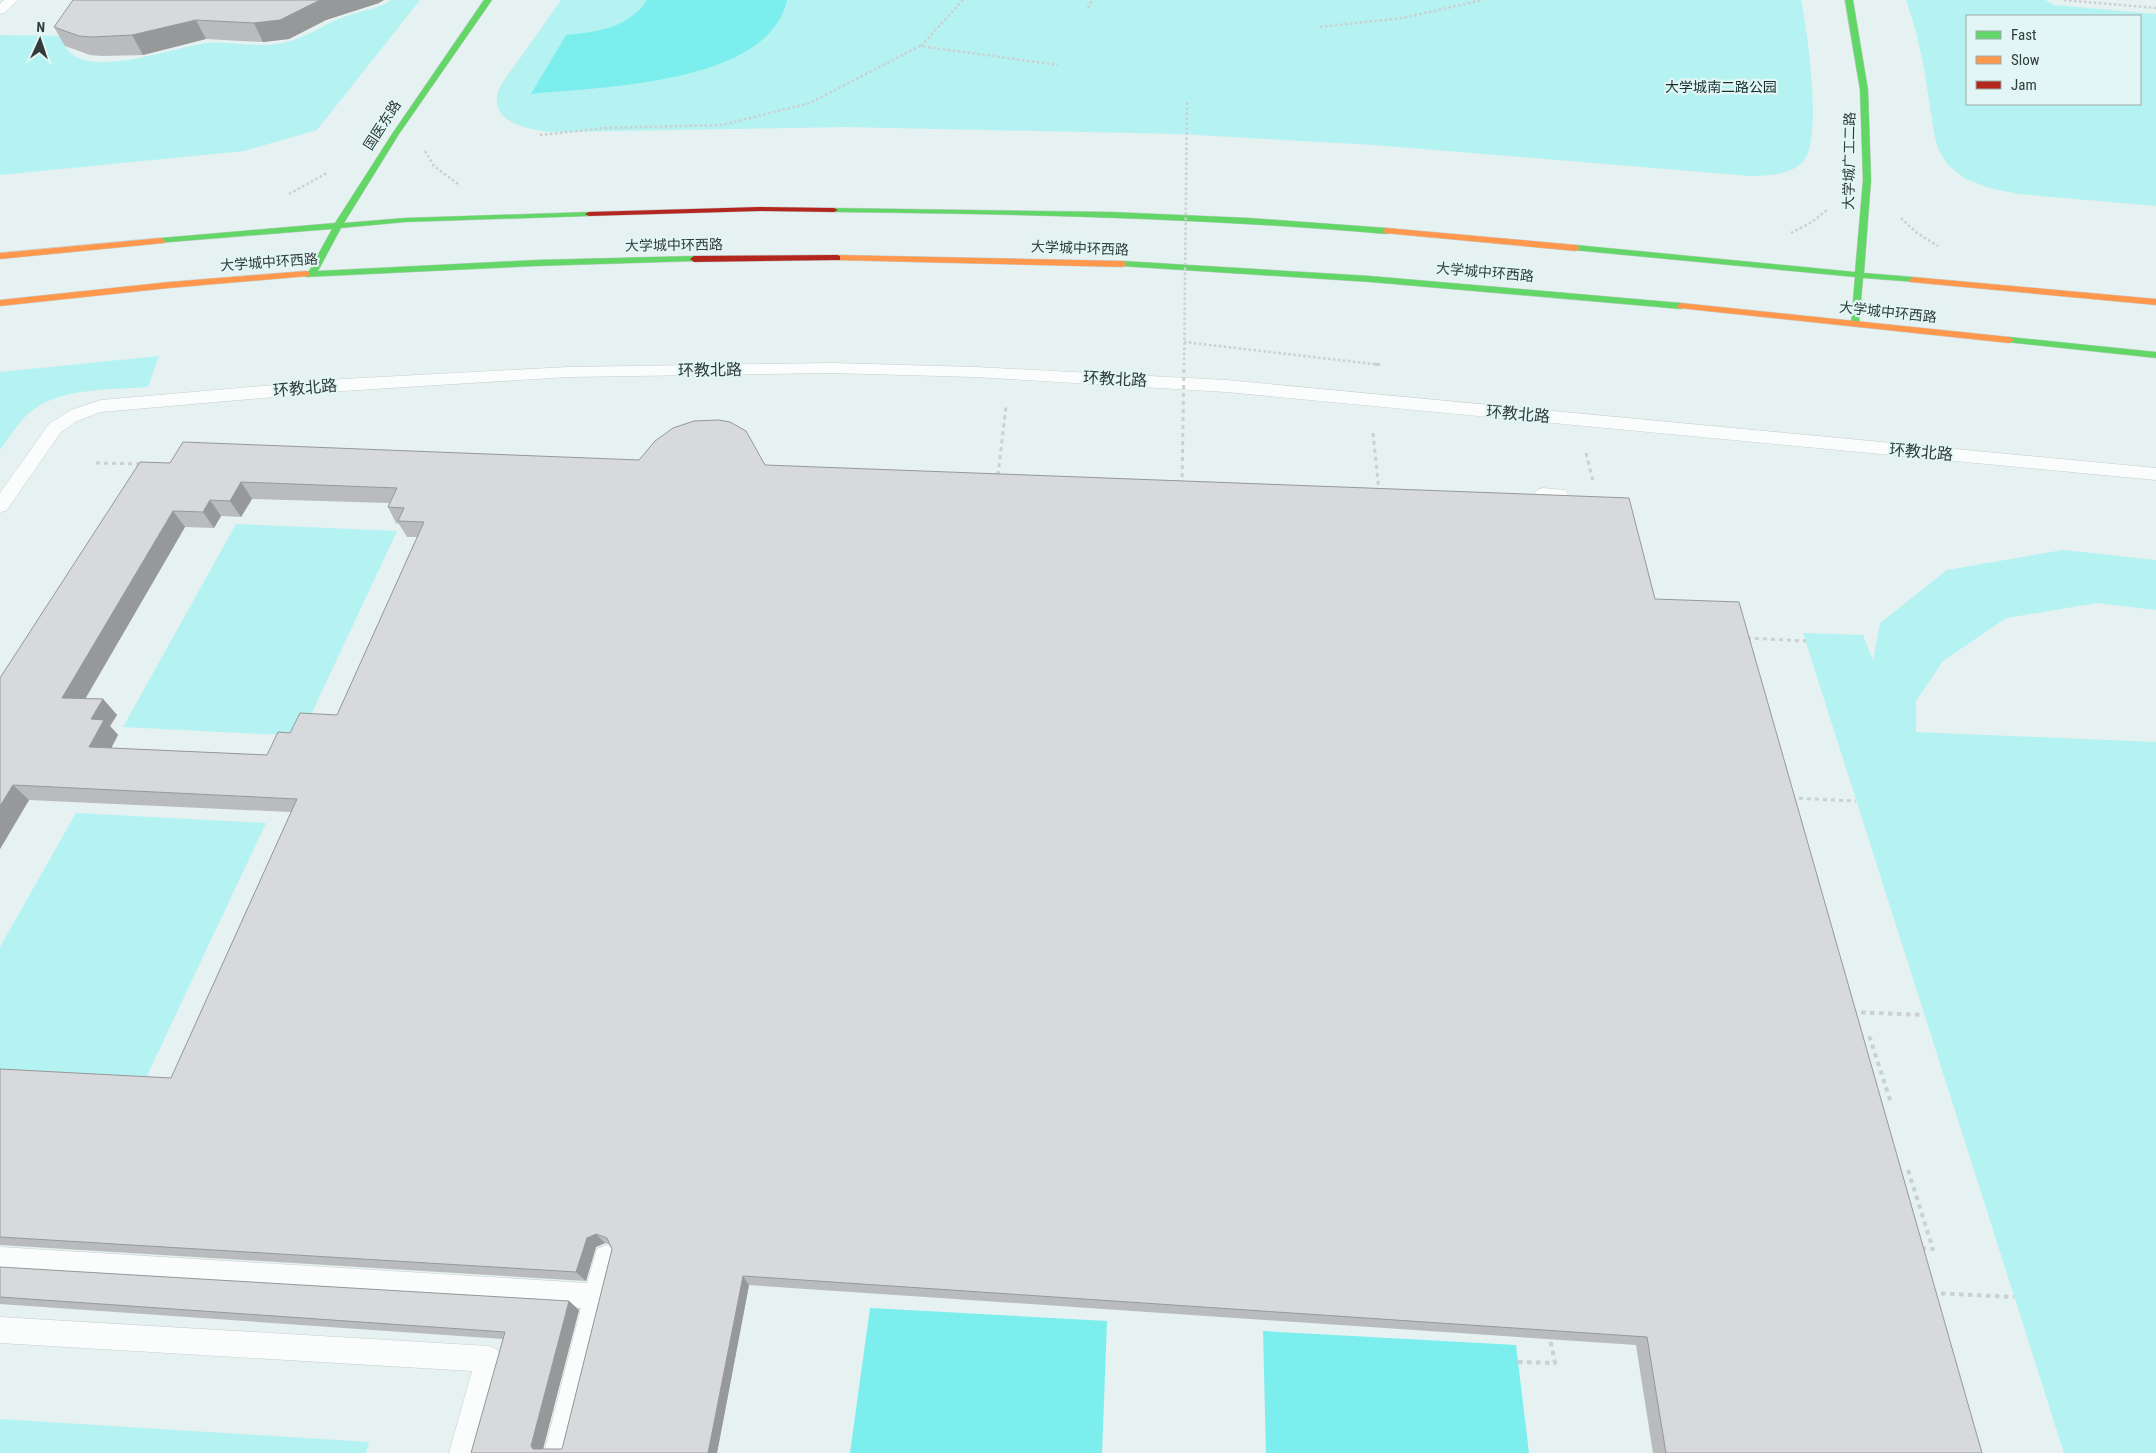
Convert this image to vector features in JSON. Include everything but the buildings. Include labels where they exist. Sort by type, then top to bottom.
[{"type":"main road","name":"国医东路","points":[[312,273],[336,225],[418,97],[488,0]]},
{"type":"main road","name":"大学城广工二路","points":[[1849,0],[1864,90],[1866,121],[1866,192],[1855,323]]},
{"type":"main road","name":"大学城中环西路","points":[[0,256],[222,234],[336,225],[540,215],[751,209],[1080,213],[1345,227],[1859,273],[2156,302]]},
{"type":"main road","name":"大学城中环西路","points":[[0,303],[171,284],[312,273],[542,262],[860,258],[1256,270],[1442,284],[1855,323],[2156,355]]},
{"type":"lane","points":[[1,10],[12,0]]},
{"type":"lane","name":"环教北路","points":[[0,506],[50,434],[61,423],[72,416],[101,406],[343,385],[568,372],[759,369],[937,370],[1116,378],[1226,386],[2156,474]]},
{"type":"lane","points":[[558,1453],[606,1258]]},
{"type":"lane","points":[[0,1260],[597,1296]]},
{"type":"lane","points":[[0,1330],[489,1359],[463,1453]]},
{"type":"path","points":[[540,135],[604,128],[722,125],[810,103],[920,46],[964,0]]},
{"type":"path","points":[[1088,8],[1092,0]]},
{"type":"path","points":[[1320,27],[1378,23],[1448,10],[1483,0]]},
{"type":"path","points":[[2064,0],[2156,8]]},
{"type":"path","points":[[920,46],[1058,65]]},
{"type":"path","points":[[1182,490],[1187,102]]},
{"type":"path","points":[[286,195],[308,185],[331,170]]},
{"type":"path","points":[[1897,212],[1917,233],[1939,247]]},
{"type":"path","points":[[1179,285],[1188,286]]},
{"type":"path","points":[[1184,342],[1386,365]]},
{"type":"path","points":[[996,481],[1006,400]]},
{"type":"path","points":[[1372,427],[1380,496]]},
{"type":"path","points":[[1585,447],[1594,483]]},
{"type":"path","points":[[96,463],[149,464]]},
{"type":"path","points":[[997,475],[1004,475]]},
{"type":"path","points":[[1173,482],[1191,482]]},
{"type":"path","points":[[1372,491],[1380,491]]},
{"type":"path","points":[[1742,638],[1806,641]]},
{"type":"path","points":[[1788,798],[1856,801]]},
{"type":"path","points":[[1849,1011],[1924,1015]]},
{"type":"path","points":[[1854,1036],[1870,1038],[1891,1103]]},
{"type":"path","points":[[1908,1170],[1933,1249],[1914,1248]]},
{"type":"path","points":[[1924,1292],[2014,1297]]},
{"type":"path","points":[[1518,1362],[1555,1363],[1550,1339]]},
{"type":"green space","points":[[392,0],[420,0],[317,130],[244,151],[0,175],[0,35],[67,36],[66,48],[77,57],[93,62],[112,62],[208,43],[267,45],[287,42],[339,19],[376,8]]},
{"type":"green space","name":"大学城南二路公园","points":[[561,0],[1801,0],[1810,59],[1813,110],[1812,133],[1809,151],[1802,163],[1797,167],[1778,174],[1750,176],[1374,145],[1178,134],[845,127],[551,132],[523,127],[505,118],[500,111],[497,103],[498,92],[505,78]]},
{"type":"green space","points":[[1906,0],[2045,0],[2054,5],[2156,14],[2156,206],[2019,194],[1989,188],[1964,178],[1948,165],[1938,149],[1916,31]]},
{"type":"green space","points":[[159,356],[148,387],[86,391],[55,398],[29,413],[0,450],[0,372]]},
{"type":"green space","points":[[236,524],[397,531],[301,736],[123,727]]},
{"type":"green space","points":[[2063,550],[2156,560],[2156,610],[2097,603],[2006,618],[1943,661],[1916,701],[1916,732],[2156,742],[2156,1453],[2064,1453],[1803,633],[1863,635],[1873,661],[1880,623],[1947,570]]},
{"type":"green space","points":[[76,813],[266,823],[144,1082],[0,1074],[0,947]]},
{"type":"green space","points":[[0,1419],[369,1442],[366,1453],[0,1453]]},
{"type":"water","points":[[647,0],[787,0],[774,28],[749,50],[716,65],[678,76],[637,84],[531,94],[566,35],[601,30],[622,23],[640,9]]},
{"type":"water","points":[[870,1308],[1107,1321],[1102,1453],[850,1453]]},
{"type":"water","points":[[1263,1331],[1516,1345],[1529,1453],[1266,1453]]},
{"type":"traffic: fast","points":[[312,273],[331,237],[373,168],[488,0]]},
{"type":"traffic: fast","points":[[1849,0],[1864,90],[1867,180],[1855,323]]},
{"type":"traffic: fast","points":[[834,210],[1111,214],[1318,225],[1387,231]]},
{"type":"traffic: fast","points":[[161,241],[405,220],[589,214]]},
{"type":"traffic: fast","points":[[1576,248],[1913,280]]},
{"type":"traffic: fast","points":[[306,274],[536,263],[694,259]]},
{"type":"traffic: fast","points":[[1123,264],[1370,279],[1681,306]]},
{"type":"traffic: fast","points":[[2009,340],[2156,355]]},
{"type":"traffic: slow","points":[[1387,231],[1576,248]]},
{"type":"traffic: slow","points":[[0,256],[161,241]]},
{"type":"traffic: slow","points":[[837,258],[1123,264]]},
{"type":"traffic: slow","points":[[0,303],[169,285],[306,274]]},
{"type":"traffic: slow","points":[[1913,280],[2156,302]]},
{"type":"traffic: slow","points":[[1681,306],[2009,340]]},
{"type":"traffic: jam","points":[[589,214],[760,209],[834,210]]},
{"type":"traffic: jam","points":[[694,259],[837,258]]}]
